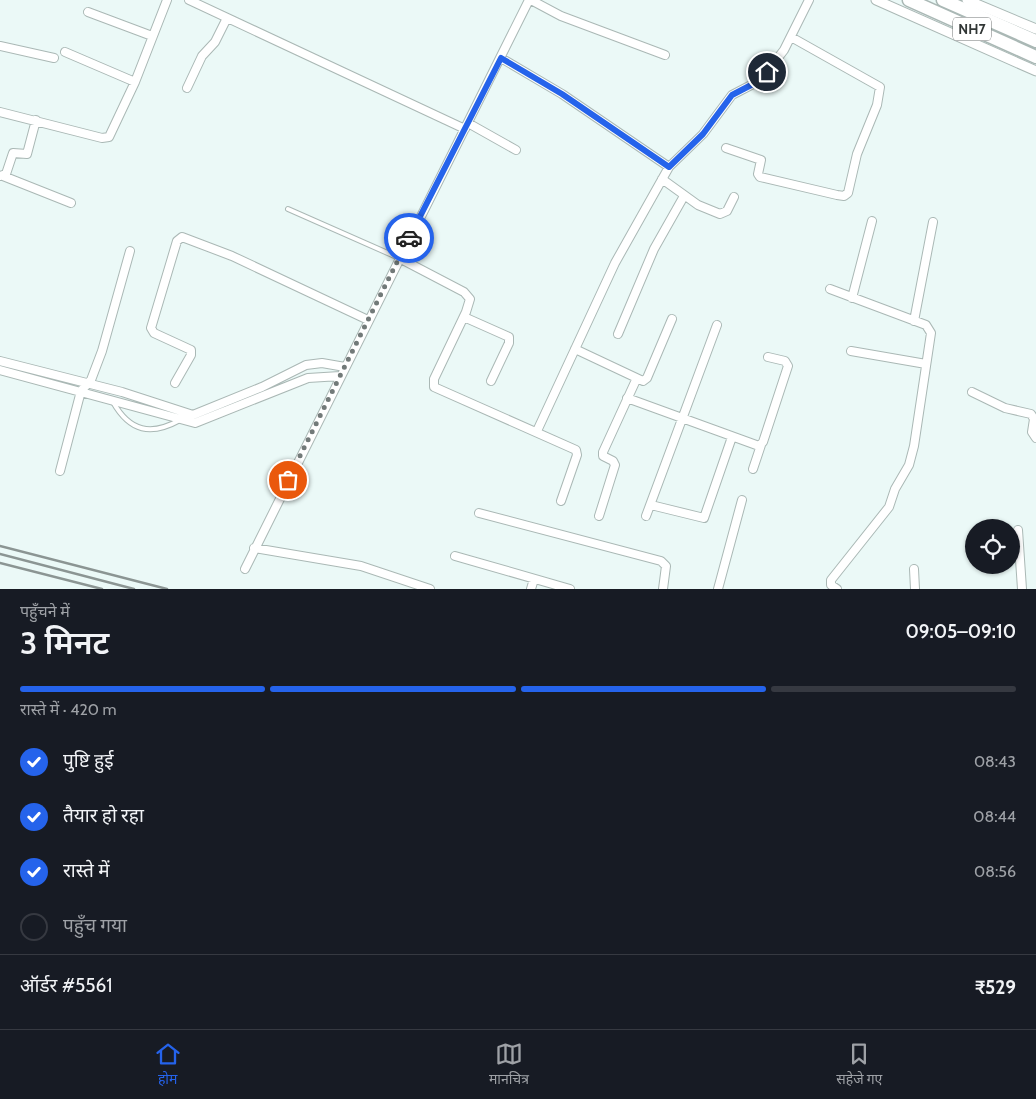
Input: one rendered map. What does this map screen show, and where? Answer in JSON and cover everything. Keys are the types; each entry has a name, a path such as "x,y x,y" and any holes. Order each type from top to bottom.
{"highway":[{"name":"NH7","path":"909,0 1036,57"},
{"name":"NH7","path":"943,0 1036,41"}],"street":[{"path":"0,112 106,138 111,134 135,82 167,0"},
{"path":"189,0 516,150"},
{"path":"244,569 530,0 562,16 664,55"},
{"path":"537,431 615,263 669,167 703,134 732,95 755,83 767,72 791,37 809,0"},
{"path":"876,0 1036,71"},
{"path":"967,0 1036,28"},
{"path":"88,12 152,36"},
{"path":"186,88 202,56 215,42 227,18"},
{"path":"726,148 760,160 758,174 760,177 837,195 844,196 848,193 857,154 877,105 880,87 791,37"},
{"path":"0,46 54,58"},
{"path":"65,52 135,82"},
{"path":"501,58 562,94 669,167"},
{"path":"36,120 27,154 13,153 2,176 70,203"},
{"path":"662,180 684,196 720,214 727,210 734,197"},
{"path":"618,334 654,249 684,196"},
{"path":"852,298 872,222"},
{"path":"914,321 933,222"},
{"path":"175,383 191,355 191,350 154,333 151,328 177,241 182,237 232,256 368,320"},
{"path":"60,471 81,391 88,384 94,373 102,351 130,251"},
{"path":"399,258 468,295 470,303 434,379 434,387 440,392 573,447 577,452 561,501"},
{"path":"830,289 926,325 931,330 914,446 909,465 895,489 889,507 831,580 831,585 837,589"},
{"path":"464,317 509,336 509,343 491,381"},
{"path":"575,349 636,380 645,380 672,319"},
{"path":"646,516 717,325"},
{"path":"852,351 926,364"},
{"path":"753,469 788,366 785,361 768,357"},
{"path":"0,362 88,384 195,419 306,365 322,363 345,367"},
{"path":"0,370 180,420 195,419 308,378 340,376"},
{"path":"599,516 615,465 613,461 603,456 603,452 636,380"},
{"path":"972,392 1006,408 1031,414 1034,419 1032,432 1036,438"},
{"path":"627,398 756,446 761,445"},
{"path":"650,505 704,518 732,437"},
{"path":"718,589 742,500"},
{"path":"480,513 661,561 666,566 663,589"},
{"path":"254,548 361,566 430,589"},
{"path":"455,556 570,589"},
{"path":"1020,560 1022,589"},
{"path":"914,569 916,589"},
{"path":"531,589 534,579"}],"lane":[{"path":"288,209 399,258"},
{"path":"112,400 126,420 142,429 157,430 180,420"}],"railway":[{"path":"0,546 167,589"},
{"path":"0,554 134,589"},
{"path":"0,563 102,589"}],"way so far":[{"path":"288,480 409,238"}],"route":[{"path":"409,238 501,58 542,81 669,167 714,122 735,92 755,83 767,72"}]}
